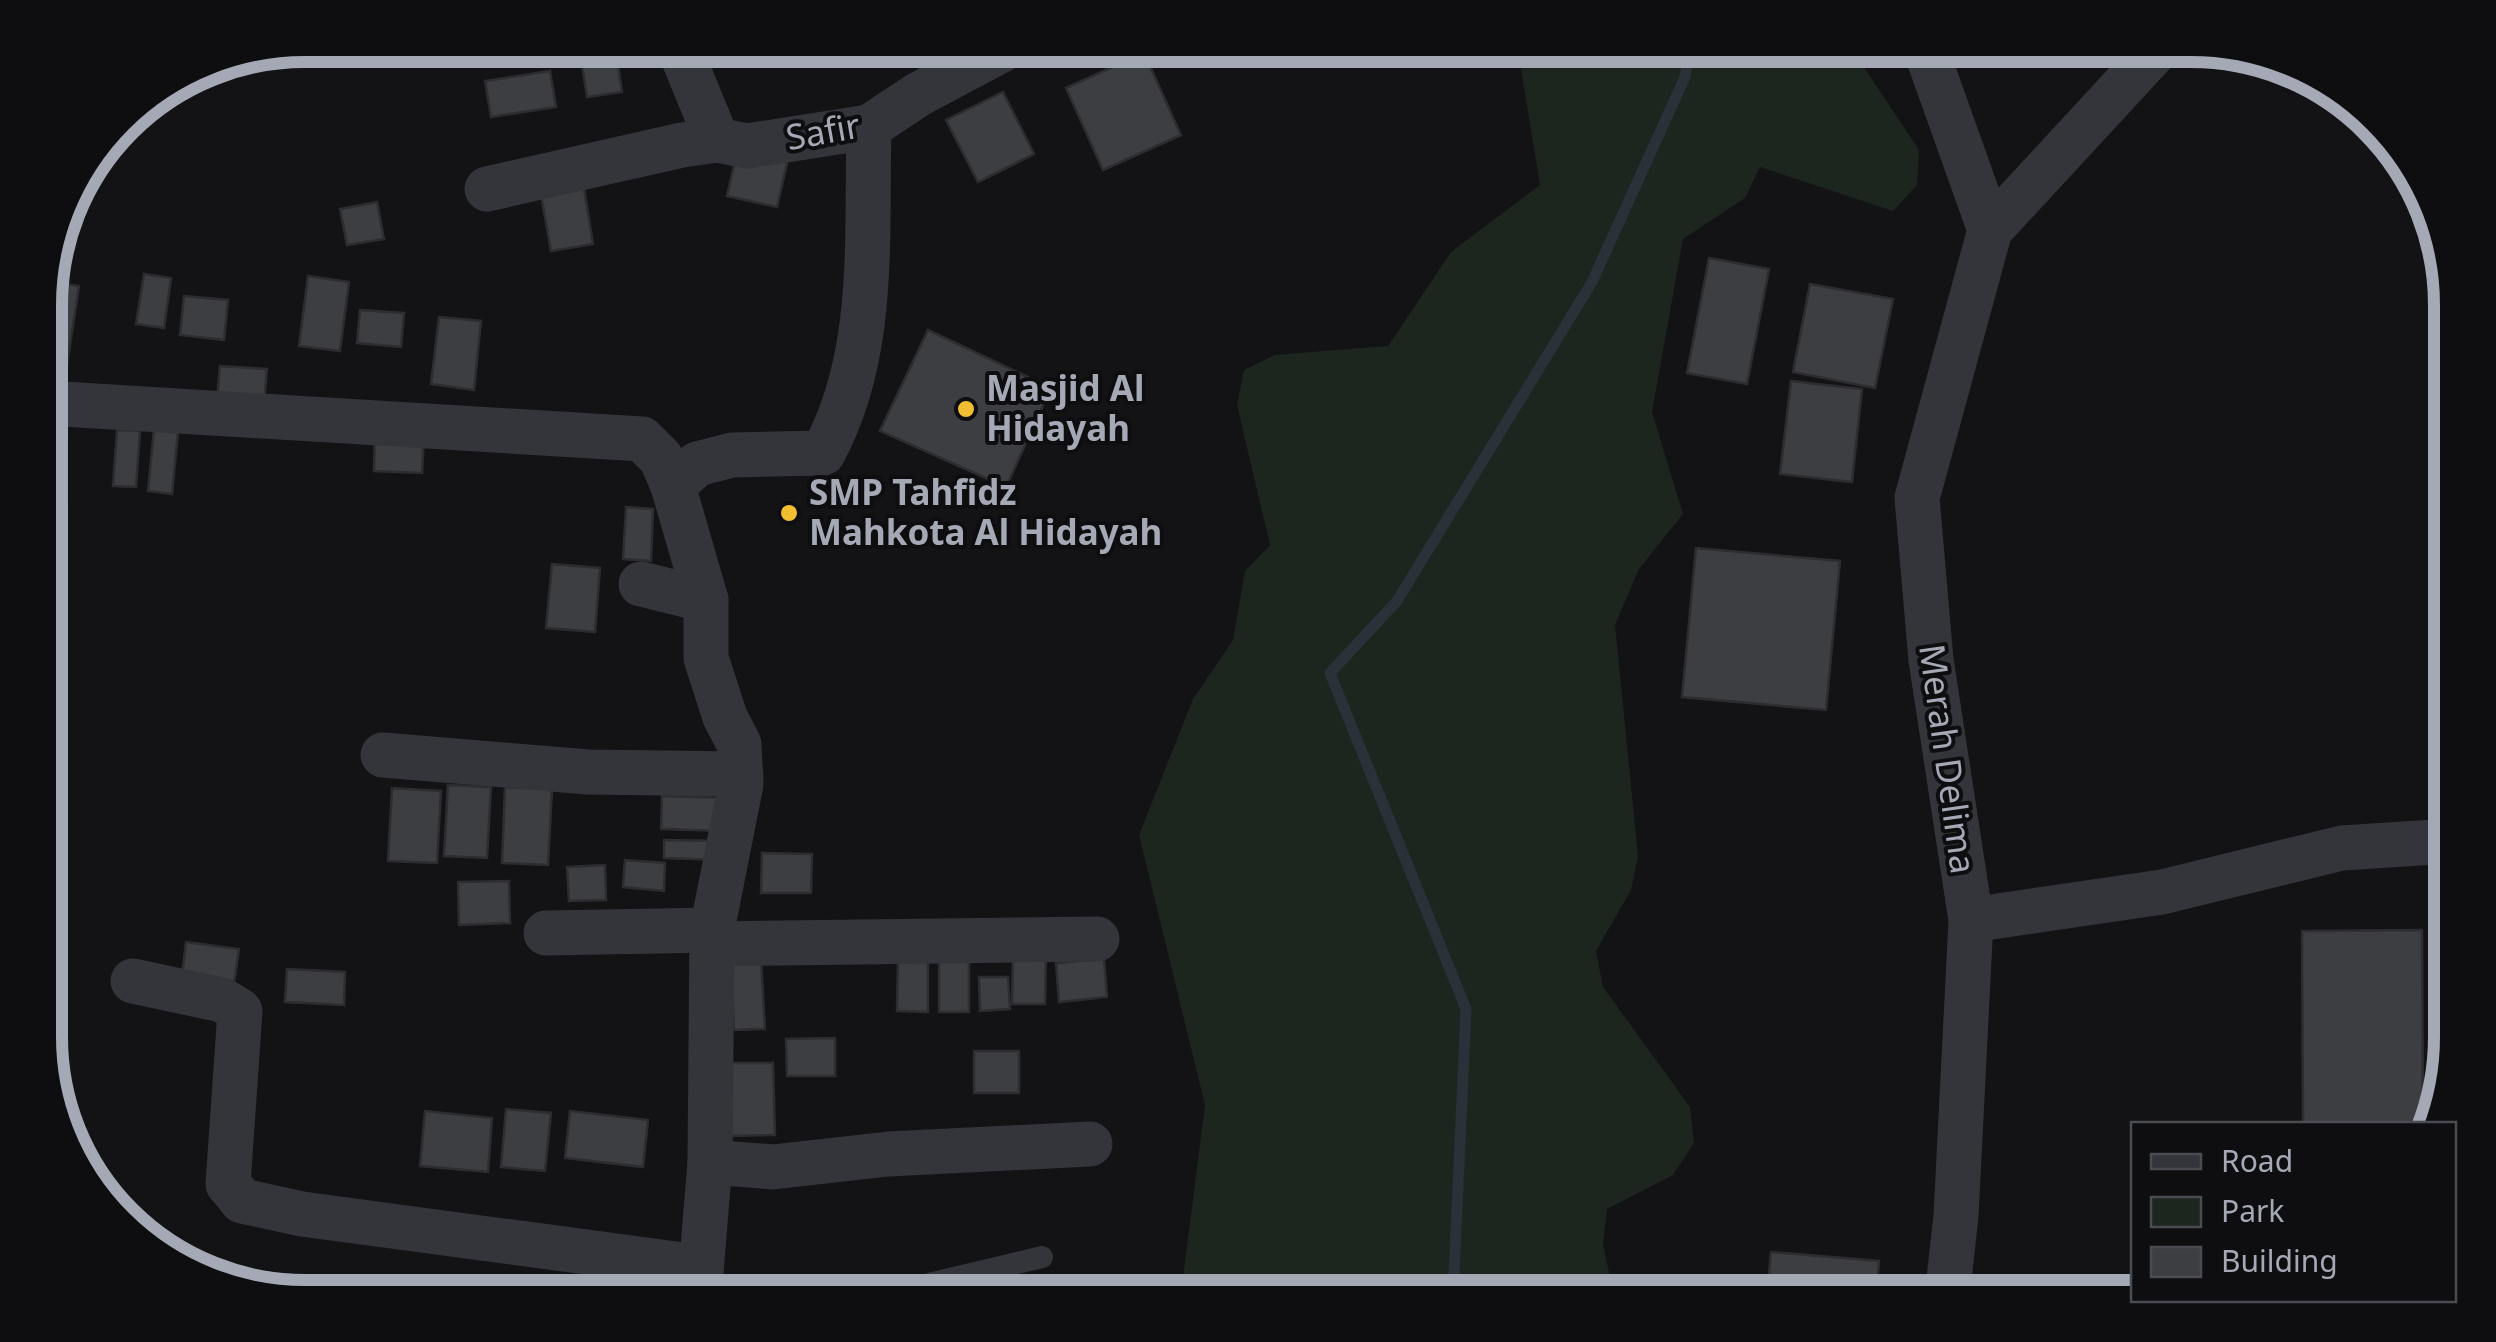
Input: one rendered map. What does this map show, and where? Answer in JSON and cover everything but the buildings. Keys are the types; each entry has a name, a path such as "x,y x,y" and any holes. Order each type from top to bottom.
{"street":[{"path":"685,62 717,140"},
{"name":"Safir","path":"486,189 717,140 747,146 869,128 918,94 979,62"},
{"path":"1930,62 1990,230 2145,62"},
{"path":"673,486 697,464 732,456 823,454 842,418 860,359 869,128"},
{"name":"Merah Delima","path":"1949,1279 1956,1216 1971,920 1931,660 1917,498 1990,230"},
{"path":"63,404 642,439 661,458 706,600 706,658 725,717 739,744 741,774 713,937 710,1162 698,1280"},
{"path":"642,584 706,600"},
{"path":"383,756 588,772 741,774"},
{"path":"1971,920 2070,909 2162,892 2342,848 2434,842"},
{"path":"546,933 1097,939"},
{"path":"133,981 222,1000 240,1010 228,1184 242,1201 685,1280"},
{"path":"710,1162 774,1167 888,1154 1090,1144"}],"lane":[{"path":"945,1280 1042,1256"}],"green space":[{"path":"1520,62 1860,62 1919,150 1917,185 1893,211 1760,167 1745,198 1683,239 1652,412 1683,514 1639,569 1615,625 1638,856 1631,890 1596,951 1603,987 1690,1107 1694,1143 1673,1175 1607,1209 1603,1244 1610,1279 1182,1280 1205,1105 1139,835 1193,699 1233,640 1245,571 1270,545 1237,405 1244,370 1275,355 1388,346 1451,252 1540,185"}],"waterway":[{"path":"1454,1279 1466,1009 1330,673 1397,601 1592,282 1685,77 1687,62"}],"place":[{"name":"Masjid Al Hidayah","path":"966,409"},
{"name":"SMP Tahfidz Mahkota Al Hidayah","path":"789,513"}]}
